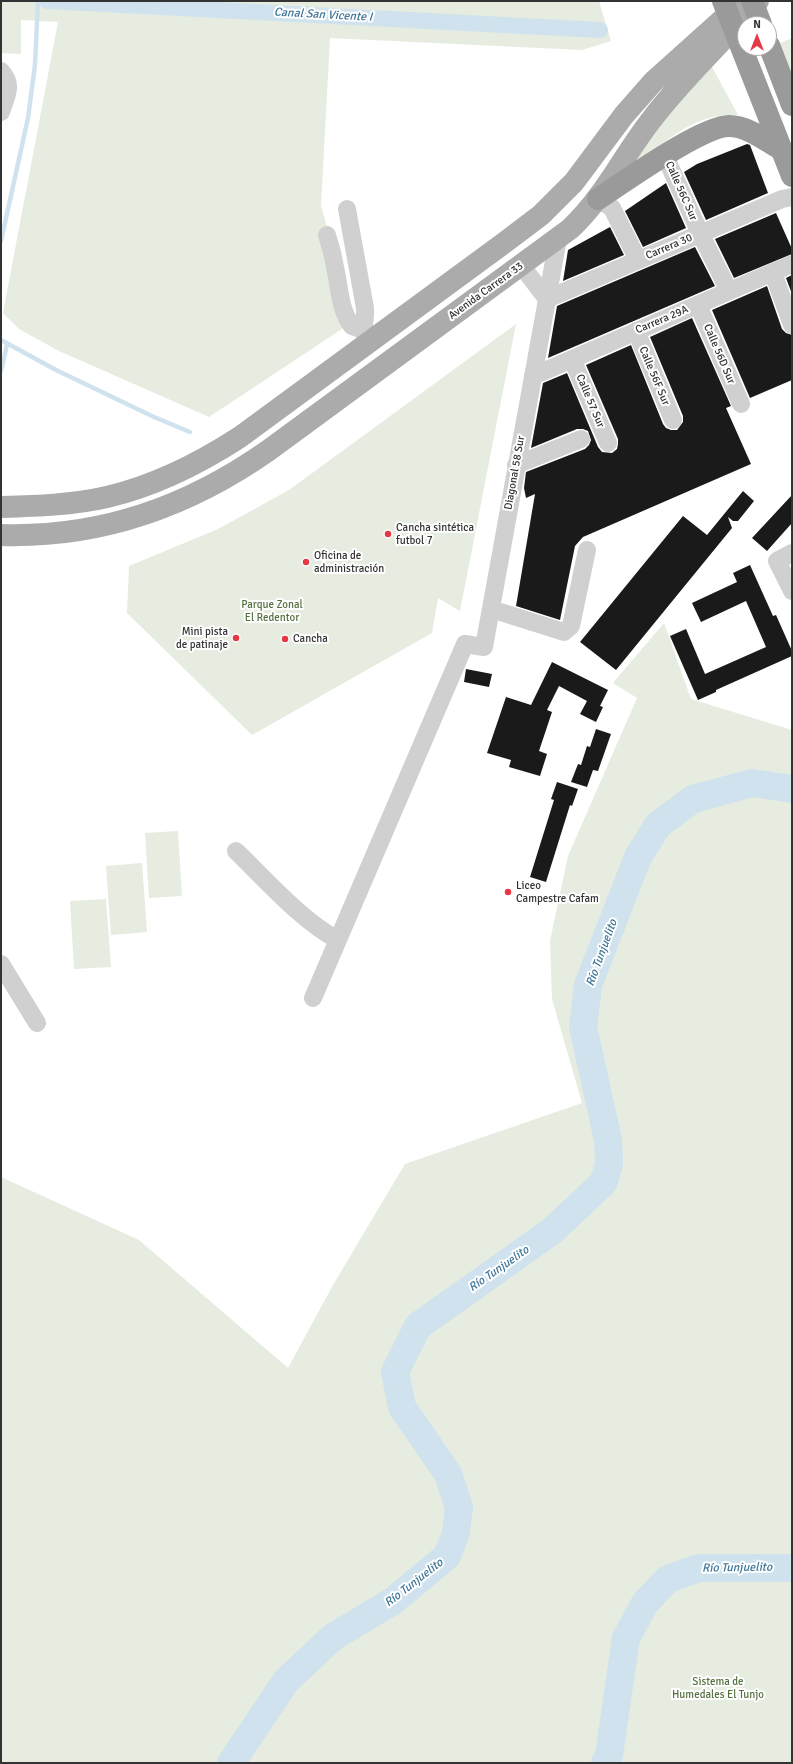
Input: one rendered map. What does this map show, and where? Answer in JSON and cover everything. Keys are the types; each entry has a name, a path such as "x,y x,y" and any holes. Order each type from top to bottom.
{"highway":[{"path":"744,10 782,150 792,176"},
{"path":"773,56 792,105"},
{"path":"598,199 665,156 717,127 729,126 745,129 782,150"}],"main road":[{"path":"1,507 48,506 107,497 140,487 172,474 220,450 300,395 366,337 504,243 541,215 574,182 606,138 643,93 664,71 744,10"},
{"name":"Avenida Carrera 33","path":"1,535 57,534 88,530 118,523 152,512 190,497 249,464 558,239 584,216 598,199 634,144 665,102 744,10"},
{"path":"558,239 574,182"},
{"path":"504,243 521,265"}],"street":[{"path":"1,72 5,76 9,89 1,112"},
{"name":"Calle 56C Sur","path":"665,156 700,233 730,291"},
{"name":"Carrera 30","path":"546,299 782,199 792,197"},
{"path":"598,199 612,208 638,260"},
{"path":"347,209 364,308 366,337"},
{"path":"327,235 333,255 341,303 344,312 352,326 366,337"},
{"name":"Diagonal 58 Sur","path":"338,940 465,644 484,647 558,239"},
{"name":"Carrera 29A","path":"533,376 792,264"},
{"path":"521,265 546,299"},
{"path":"773,272 792,325"},
{"name":"Calle 56D Sur","path":"698,305 740,404"},
{"name":"Calle 56F Sur","path":"636,331 672,420"},
{"name":"Calle 57 Sur","path":"572,359 608,443"},
{"path":"516,465 581,439"},
{"path":"491,609 564,632 569,629 571,626 587,550"},
{"path":"792,554 778,561 792,591"},
{"path":"236,851 310,921 324,933 338,940 313,998"},
{"path":"1,964 37,1023"}],"green space":[{"path":"1,1 599,1 611,41 582,50 330,38 321,206 354,321 209,417 59,351 19,329 3,313 58,22 21,20 21,54 1,53"},
{"path":"792,38 792,86 777,48 777,45"},
{"path":"712,67 738,115 722,115 690,125 669,138 630,169 648,141 668,115"},
{"name":"Parque Zonal El Redentor","path":"516,324 460,611 438,598 432,633 252,735 127,613 129,566 218,529 289,490"},
{"name":"Sistema de Humedales El Tunjo","path":"664,623 691,699 792,730 792,1763 1,1763 1,1177 139,1240 288,1368 333,1285 405,1164 582,1103 552,999 550,941 568,856 637,698 613,683"},
{"path":"178,831 182,896 149,898 145,833"},
{"path":"142,863 147,932 111,935 106,866"},
{"path":"106,899 111,967 74,969 70,901"}],"building":[{"path":"747,144 750,145 768,193 706,220 684,172 697,164"},
{"path":"666,183 686,228 643,247 625,211"},
{"path":"776,213 792,249 792,254 734,278 715,239"},
{"path":"610,227 624,255 563,281 568,250"},
{"path":"695,247 715,286 548,358 557,306"},
{"path":"792,275 792,294 786,278"},
{"path":"767,286 782,329 786,333 792,335 792,380 750,398 712,310"},
{"path":"692,318 731,406 726,408 751,464 583,537 575,546 560,620 516,606 535,494 526,498 524,488 526,472 585,449 591,440 588,431 577,429 531,448 543,383 567,373 598,447 602,452 612,453 617,449 618,439 586,365 631,345 663,424 666,428 677,430 683,422 683,416 650,337"},
{"path":"743,491 754,501 738,521 733,521 728,517 732,528 616,670 580,642 683,516 707,535"},
{"path":"792,495 792,523 767,551 752,538"},
{"path":"750,565 773,616 776,615 792,651 792,656 716,690 716,692 698,700 670,636 686,629 705,674 766,647 746,601 701,622 692,603 737,582 733,573"},
{"path":"552,662 608,690 600,706 603,707 596,722 580,714 587,701 559,686 547,710 552,712 539,751 547,754 540,776 509,767 511,760 487,753 506,697 531,705"},
{"path":"466,669 492,674 489,687 464,682"},
{"path":"596,729 611,734 598,771 593,770 587,787 571,782 578,764 581,765 587,746 590,747"},
{"path":"557,782 578,789 572,806 570,805 546,882 530,877 554,800 551,799"}],"waterway":[{"path":"1,241 28,118 35,65 38,1"},
{"name":"Canal San Vicente I","path":"47,1 600,30"},
{"path":"1,340 56,370 154,417 190,432"},
{"path":"1,371 7,345"},
{"name":"Río Tunjuelito","path":"231,1763 286,1681 333,1637 393,1601 447,1556 456,1533 459,1507 448,1474 402,1407 395,1372 418,1326 552,1231 604,1182 609,1163 608,1140 583,1027 588,985 638,857 658,825 693,799 752,783 792,789"},
{"name":"Río Tunjuelito","path":"605,1763 609,1755 626,1638 645,1603 668,1579 699,1568 792,1568"}],"place":[{"name":"Cancha sintética futbol 7","path":"388,534"},
{"name":"Oficina de administración","path":"306,562"},
{"name":"Mini pista de patinaje","path":"236,638"},
{"name":"Cancha","path":"285,639"},
{"name":"Liceo Campestre Cafam","path":"508,892"}]}
